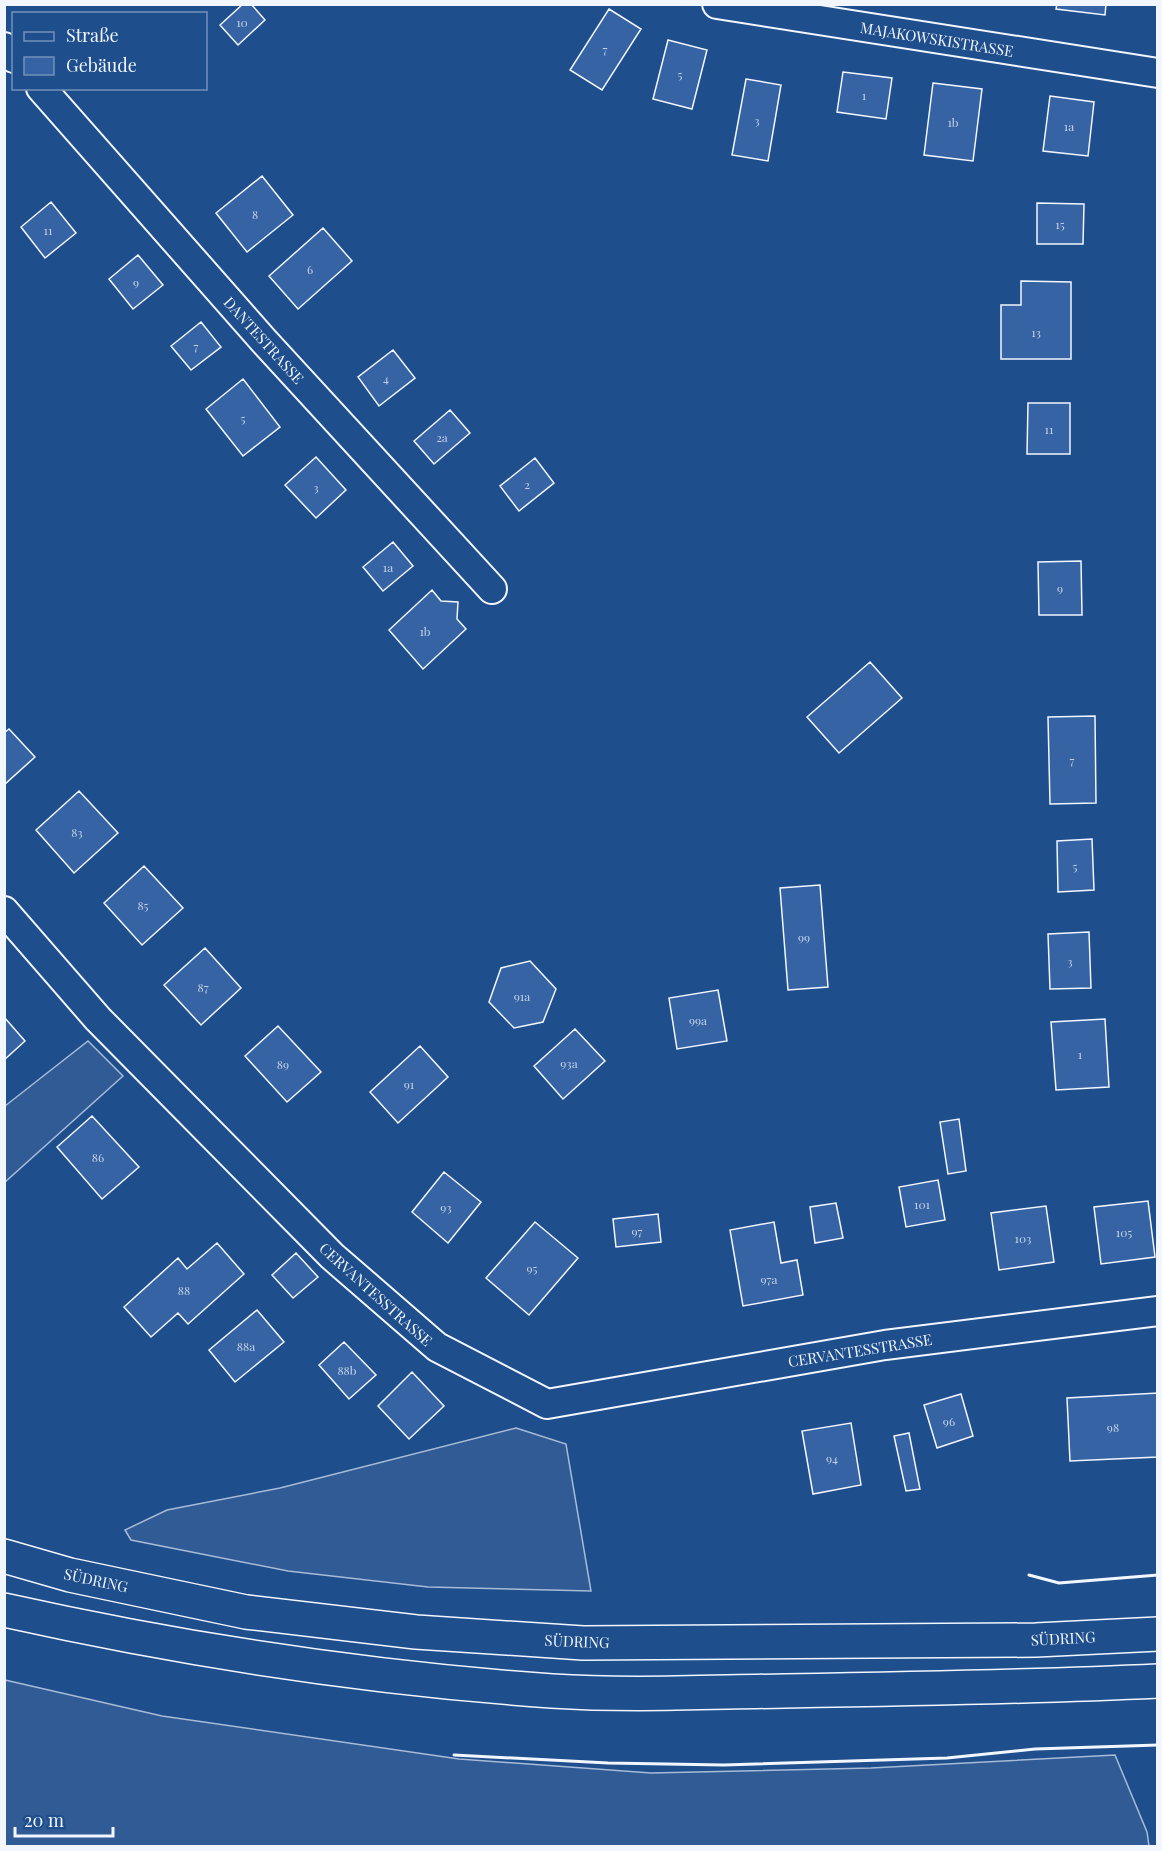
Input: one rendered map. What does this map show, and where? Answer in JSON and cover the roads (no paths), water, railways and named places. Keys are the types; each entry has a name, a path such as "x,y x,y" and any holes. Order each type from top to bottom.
{"main road":[{"name":"SÜDRING","path":"4,1556 70,1575 246,1612 428,1632 594,1643 1024,1640 1158,1634"},
{"path":"4,1610 120,1636 388,1675 554,1691 907,1689 1158,1681"}],"street":[{"name":"MAJAKOWSKISTRASSE","path":"717,4 1158,73"},
{"name":"DANTESTRASSE","path":"43,90 264,341 492,589"},
{"name":"CERVANTESSTRASSE","path":"4,911 98,1019 332,1256 437,1347 547,1404 885,1345 1158,1311"}]}
